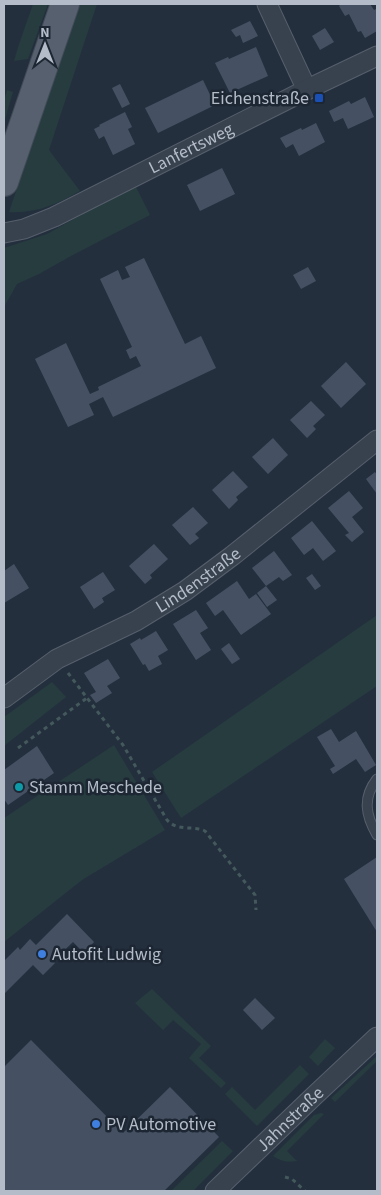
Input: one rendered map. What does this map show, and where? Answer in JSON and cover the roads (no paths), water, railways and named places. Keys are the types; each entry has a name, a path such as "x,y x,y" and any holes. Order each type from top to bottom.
{"main road":[{"path":"4,182 65,4"}],"street":[{"path":"267,4 307,90"},
{"name":"Lanfertsweg","path":"4,233 24,229 54,217 377,56"},
{"name":"Lindenstraße","path":"4,698 57,659 136,621 178,596 232,556 377,440"},
{"name":"Jahnstraße","path":"215,1191 371,1042"}],"lane":[{"path":"377,779 373,784 366,807 377,836"}],"place":[{"name":"Eichenstraße","path":"319,98"},
{"name":"Stamm Meschede","path":"19,787"},
{"name":"Autofit Ludwig","path":"42,954"},
{"name":"PV Automotive","path":"96,1124"}]}
